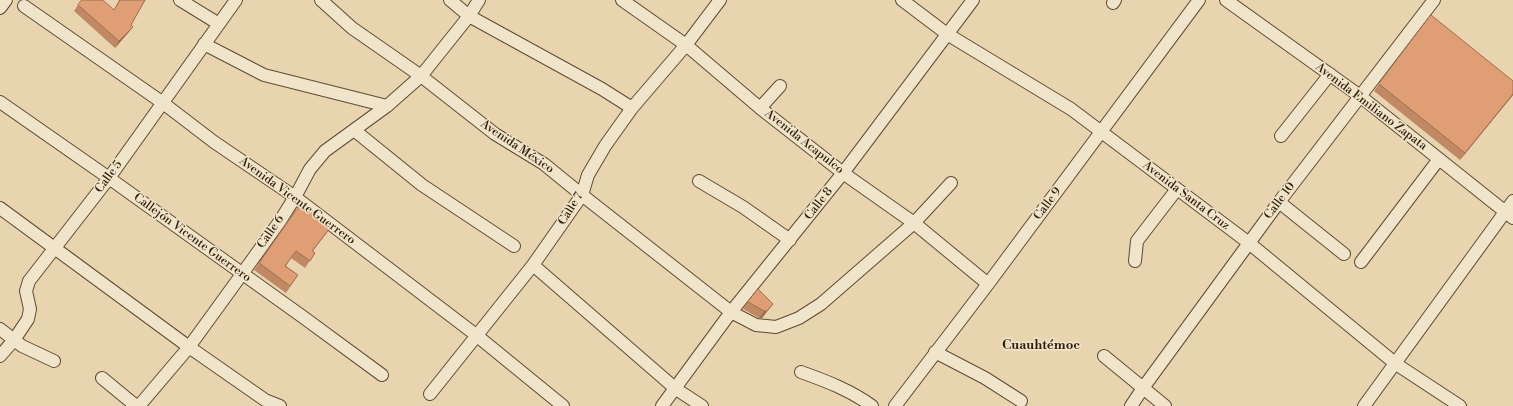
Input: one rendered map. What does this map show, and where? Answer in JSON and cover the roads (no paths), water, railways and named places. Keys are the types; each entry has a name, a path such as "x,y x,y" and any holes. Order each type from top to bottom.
{"street":[{"path":"0,8 6,0"},
{"path":"180,0 219,24"},
{"name":"Calle 5","path":"0,356 14,340 28,319 30,309 26,291 29,281 109,178 236,0"},
{"name":"Avenida México","path":"320,0 352,28 421,76 495,134 544,164 731,312 756,325 776,327 799,318 821,304 914,223 951,183"},
{"path":"450,0 469,16 576,75 632,108"},
{"name":"Calle 6","path":"139,406 189,347 295,197 310,169 325,151 387,106 421,76 469,16 479,0"},
{"name":"Avenida Acapulco","path":"622,0 686,45 760,108 843,173 914,223 988,284"},
{"name":"Calle 7","path":"430,394 533,265 582,195 588,175 605,146 632,108 686,45 720,0"},
{"name":"Avenida Santa Cruz","path":"902,0 947,34 1071,109 1249,243 1396,364 1460,406"},
{"name":"Calle 8","path":"662,406 676,389 731,312 843,173 973,0"},
{"name":"Calle 9","path":"895,406 988,284 1199,0"},
{"name":"Avenida Emiliano Zapata","path":"1226,0 1360,96 1509,215"},
{"name":"Calle 10","path":"1131,406 1279,202 1434,0"},
{"name":"Avenida Vicente Guerrero","path":"24,6 162,103 214,142 295,197 476,335 563,406"},
{"path":"204,44 264,75 387,106"},
{"path":"1281,136 1330,74"},
{"path":"760,108 780,86"},
{"name":"Callejón Vicente Guerrero","path":"0,102 303,317 382,376"},
{"path":"354,130 422,185 514,246"},
{"path":"1361,262 1440,159"},
{"path":"698,181 743,207 790,240"},
{"path":"1135,261 1137,241 1177,189"},
{"path":"1364,406 1509,215 1513,201"},
{"path":"1279,202 1344,254"},
{"path":"0,208 189,347 265,400 280,406"},
{"path":"533,265 676,389 702,406"},
{"path":"0,329 22,346 54,361"},
{"path":"935,352 985,378 1021,401"},
{"path":"1104,356 1165,406"},
{"path":"801,372 840,387 861,398 872,406"},
{"path":"102,378 136,406"}],"district":[{"name":"Cuauhtémoc","path":"1041,346"}]}
